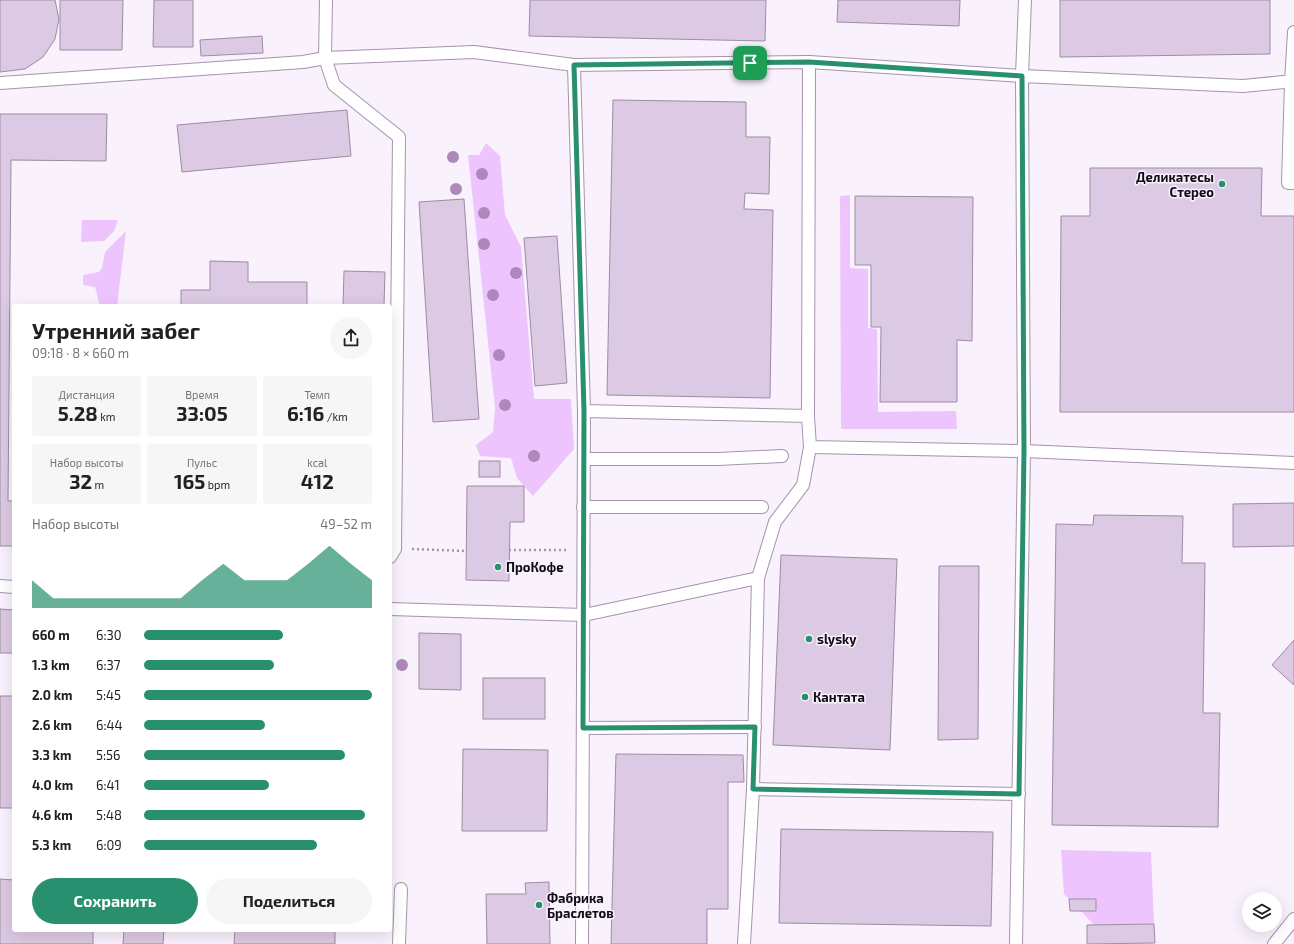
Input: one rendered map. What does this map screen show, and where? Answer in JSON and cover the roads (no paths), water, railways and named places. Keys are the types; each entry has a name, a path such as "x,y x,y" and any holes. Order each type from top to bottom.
{"lane":[{"path":"326,0 325,58 334,85 399,137 393,446 393,553"},
{"path":"1016,944 1024,451 1022,76 1025,0"},
{"path":"1294,32 1288,183 1294,183"},
{"path":"0,83 303,62 325,58 474,52 574,65 809,62 1022,76 1243,86 1292,82"},
{"path":"744,944 753,789 758,578 775,522 803,485 810,448 808,416 809,62"},
{"path":"574,65 584,411 582,944"},
{"path":"584,411 808,416"},
{"path":"810,448 1024,451 1294,463"},
{"path":"584,459 782,456"},
{"path":"583,507 762,507"},
{"path":"392,609 584,615 758,578"},
{"path":"0,586 12,587"},
{"path":"583,728 755,727"},
{"path":"753,789 1019,794"},
{"path":"398,944 401,889"},
{"path":"1274,944 1294,919"}],"place":[{"name":"Деликатесы Стерео","path":"1222,184"},
{"name":"ПроКофе","path":"498,567"},
{"name":"slysky","path":"809,639"},
{"name":"Кантата","path":"805,697"},
{"name":"Фабрика Браслетов","path":"539,905"}]}
